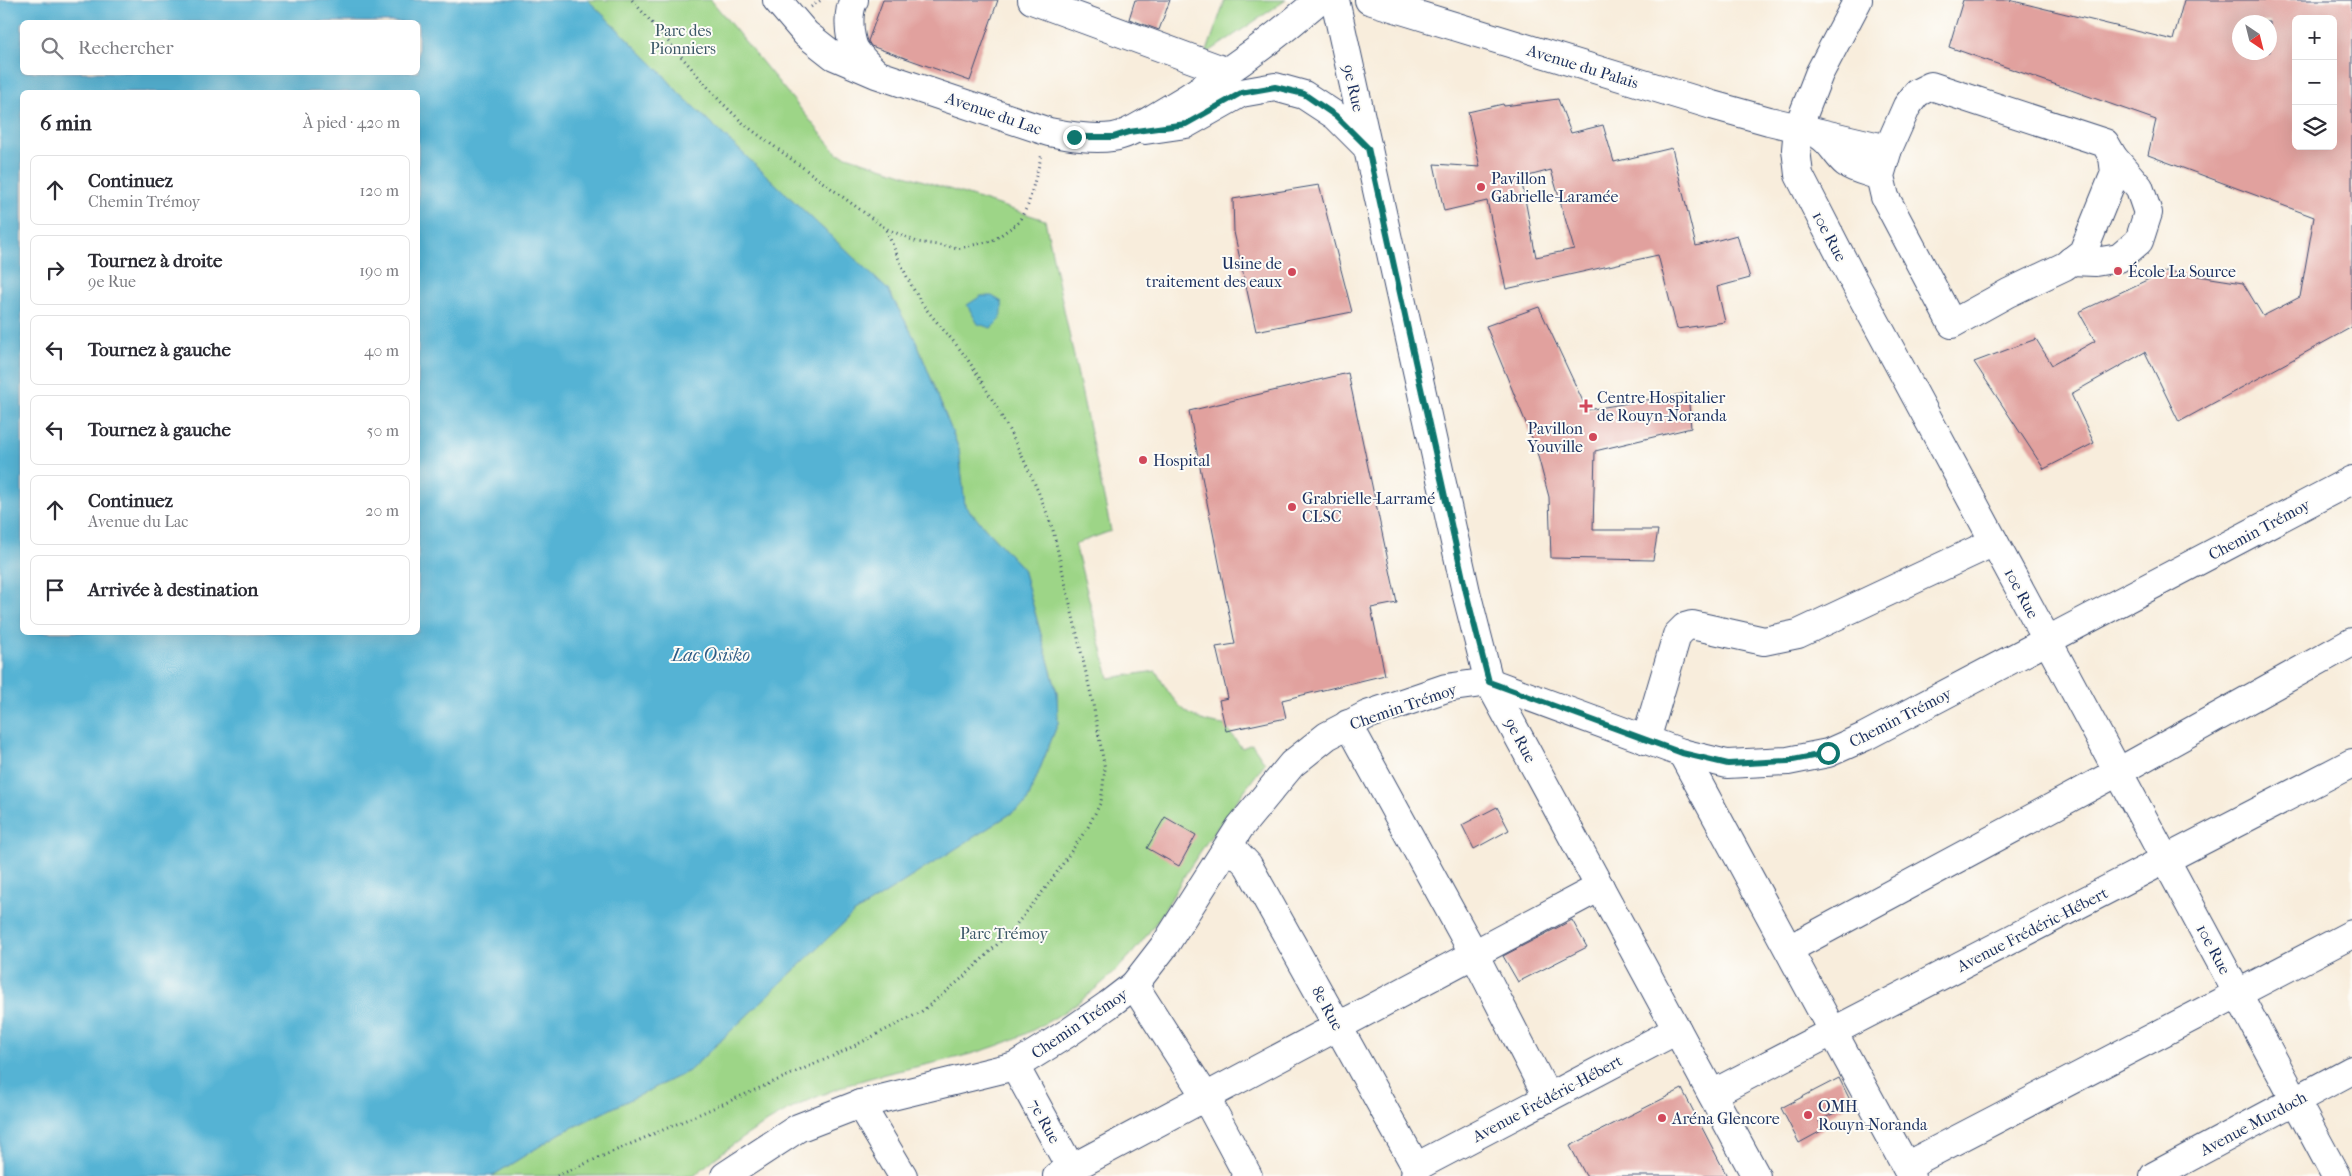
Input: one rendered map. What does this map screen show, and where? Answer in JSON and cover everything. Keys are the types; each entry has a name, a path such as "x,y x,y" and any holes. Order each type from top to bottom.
{"street":[{"name":"Avenue du Lac","path":"777,0 806,34 834,56 876,74 1048,132 1074,137 1113,137 1129,132 1175,106 1273,39 1319,0"},
{"path":"854,0 850,5 850,25 854,47 863,61 876,74"},
{"path":"1032,0 1225,71"},
{"name":"9e Rue","path":"1335,0 1466,592 1489,682 1756,1176"},
{"name":"Avenue du Palais","path":"1369,0 1712,105 1798,128"},
{"name":"10e Rue","path":"1858,0 1819,74 1798,128 1796,149 1799,175 1994,542 2336,1176"},
{"path":"2071,261 2095,262 2119,258 2139,241 2148,213 2139,187 2113,157 2105,143 1931,86 1917,93 1907,106 1888,148 1880,176 1885,197 1952,324 2008,293 2065,266 2071,261 2083,252 2114,173 2113,157"},
{"path":"1129,132 1186,124 1241,93 1275,87 1304,94 1336,116 1368,148"},
{"path":"1798,128 1888,148"},
{"path":"1798,128 1821,135 1845,162 1853,167 1880,176"},
{"name":"Chemin Trémoy","path":"730,1175 798,1128 860,1104 1015,1066 1068,1033 1134,985 1165,946 1230,846 1240,827 1292,764 1327,736 1367,715 1446,688 1489,682 1682,753 1728,764 1788,761 1828,753 1864,737 2352,480"},
{"path":"1646,740 1677,635 1685,627 1692,625 1764,641 1798,634 1994,542"},
{"path":"1789,949 2118,772 2352,642"},
{"path":"1348,724 1474,954 1548,1098"},
{"path":"1682,753 1909,1171 2352,934"},
{"name":"Avenue Frédéric-Hébert","path":"1712,1094 2352,763"},
{"name":"8e Rue","path":"1230,846 1248,865 1416,1171"},
{"path":"1068,1173 1206,1096 1600,887"},
{"path":"1134,985 1206,1096 1248,1176"},
{"name":"Avenue Frédéric-Hébert","path":"1416,1171 1677,1030"},
{"name":"7e Rue","path":"1015,1066 1068,1173"},
{"name":"Avenue Murdoch","path":"2154,1176 2352,1070"},
{"path":"860,1104 903,1176"}],"path":[{"path":"632,0 720,102 745,125 885,228 917,242 959,248 992,242 1018,223 1028,205 1048,132"},
{"path":"557,1176 832,1057 920,1012 966,975 1011,931 1051,881 1088,827 1101,802 1105,769 1092,699 1053,530 1044,504 996,407 952,337 936,321 918,296 885,228"}],"green space":[{"name":"Parc Trémoy","path":"588,0 711,0 837,153 1045,220 1111,531 1075,544 1109,678 1156,671 1168,692 1182,708 1200,719 1224,725 1242,748 1252,744 1265,763 1206,843 1162,914 1139,945 1110,976 1077,1003 1042,1025 1005,1043 967,1055 870,1078 799,1105 776,1117 734,1144 694,1176 492,1176 561,1133 689,1071 853,914 1026,804 1058,723 1057,692 1023,569 965,506 959,449 916,341 888,290 679,93 661,72"},
{"path":"1225,0 1286,0 1206,54"}],"water":[{"name":"Lac Osisko","path":"0,0 588,0 661,72 679,93 888,290 916,341 959,449 965,506 1023,569 1057,693 1058,723 1026,804 853,914 689,1071 561,1133 492,1176 0,1176"},
{"path":"981,296 992,296 1002,302 1001,317 991,328 978,324 967,305"}],"building":[{"path":"883,0 998,0 970,81 871,46 868,41"},
{"path":"1135,0 1170,0 1159,30 1129,19"},
{"path":"1963,0 2009,0 2173,40 2184,0 2352,0 2352,327 2179,422 2145,352 2071,394 2094,443 2044,469 1974,362 2036,339 2052,365 2095,341 2079,312 2166,271 2243,283 2263,316 2300,297 2314,217 2148,155 2156,120 1949,47"},
{"path":"1558,99 1571,133 1603,125 1614,162 1672,148 1696,246 1737,235 1750,278 1717,287 1725,322 1677,329 1658,255 1506,289 1487,201 1444,211 1434,164 1480,167 1468,112 1503,104 1504,106","holes":["1551,170 1574,249 1536,257 1521,178"]},
{"name":"Usine de traitement des eaux","path":"1319,185 1352,312 1256,331 1234,232 1233,199"},
{"name":"Pavillon Youville","path":"1539,307 1587,410 1688,393 1691,428 1595,451 1593,530 1658,530 1653,560 1551,558 1549,497 1535,445 1486,326"},
{"name":"Grabrielle-Larramé CLSC","path":"1348,373 1397,603 1371,608 1385,675 1282,700 1286,718 1226,731 1219,700 1228,698 1216,647 1235,644 1189,411"},
{"path":"1497,807 1509,830 1474,849 1462,825"},
{"path":"1165,817 1196,835 1179,866 1147,848"},
{"path":"1572,920 1587,947 1518,982 1503,956"},
{"name":"OMH Rouyn-Noranda","path":"1839,1078 1852,1104 1819,1121 1823,1130 1799,1143 1781,1108"},
{"name":"Aréna Glencore","path":"1682,1089 1727,1176 1586,1176 1570,1146"}],"place":[{"name":"Pavillon Gabrielle-Laramée","path":"1481,187"},
{"name":"École La Source","path":"2118,271"},
{"name":"Usine de traitement des eaux","path":"1292,272"},
{"name":"Centre Hospitalier de Rouyn-Noranda","path":"1586,406"},
{"name":"Pavillon Youville","path":"1593,437"},
{"name":"Hospital","path":"1143,460"},
{"name":"Grabrielle-Larramé CLSC","path":"1292,507"},
{"name":"OMH Rouyn-Noranda","path":"1808,1115"},
{"name":"Aréna Glencore","path":"1662,1118"}],"route":[{"path":"1074,137 1113,137 1129,132 1186,124 1241,93 1275,87 1304,94 1336,116 1368,148 1466,592 1489,682 1682,753 1728,764 1759,764 1788,761 1828,753"}],"park label":[{"name":"Parc des Pionniers","path":"683,39"}]}
